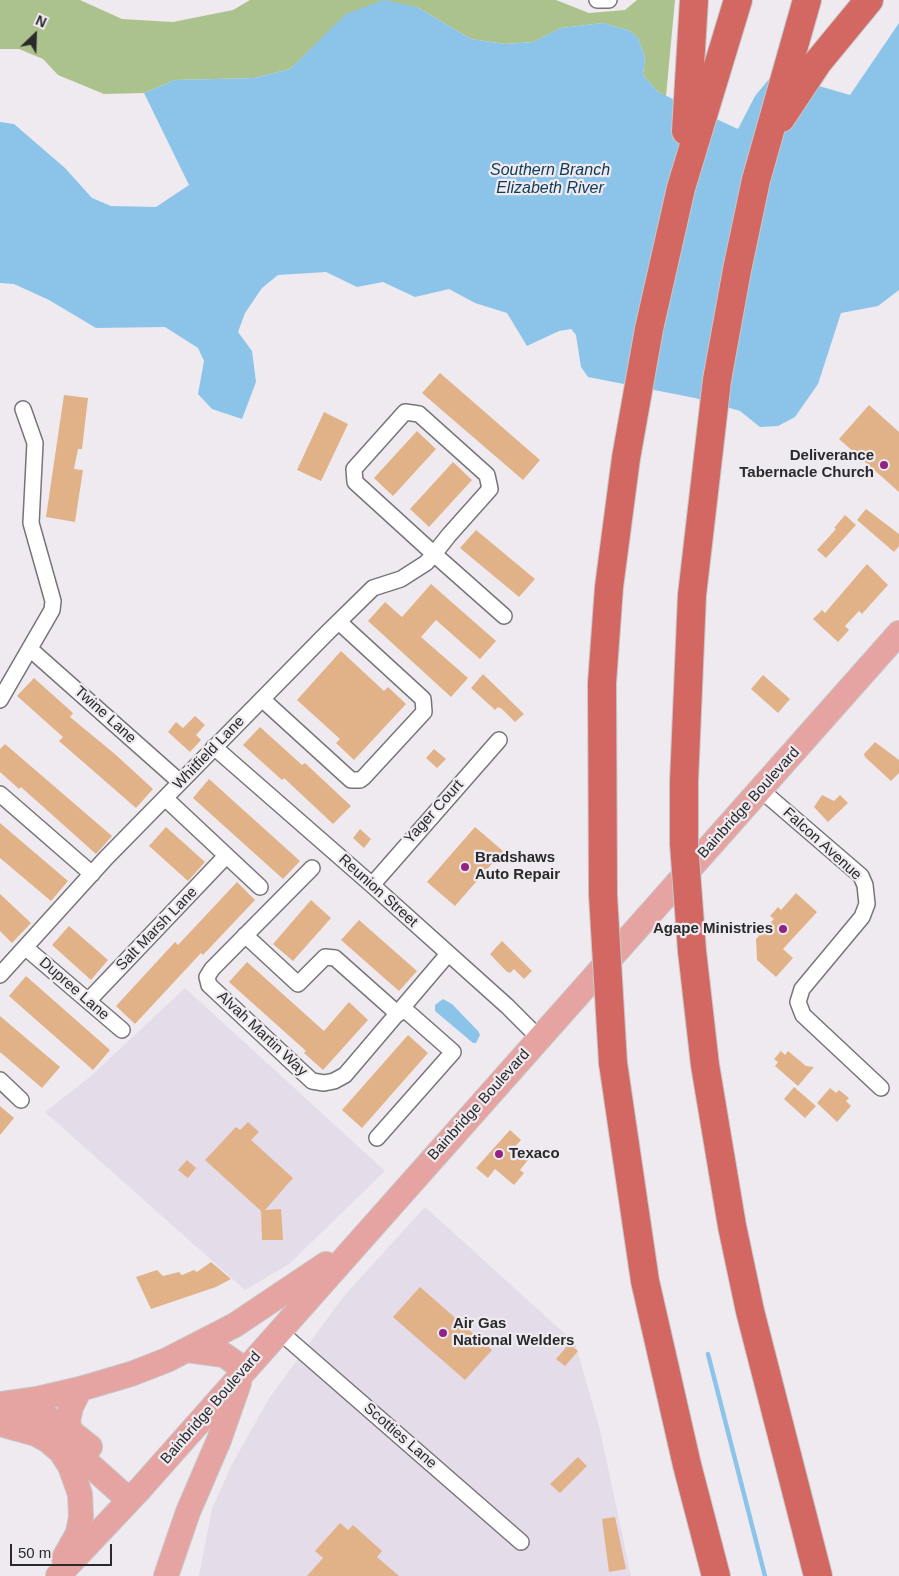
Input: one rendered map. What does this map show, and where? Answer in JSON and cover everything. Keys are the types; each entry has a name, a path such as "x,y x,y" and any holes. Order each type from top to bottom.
{"highway":[{"path":"694,0 690,43 701,81"},
{"path":"716,1576 687,1466 645,1281 613,1063 603,894 602,683 612,561 632,423 659,280 681,188 701,81 738,0"},
{"path":"806,0 766,145 737,270 709,436 692,595 684,782 684,844 692,951 705,1065 732,1226 750,1310 818,1576"},
{"path":"766,145 790,102 818,62 869,0"}],"main road":[{"name":"Bainbridge Boulevard","path":"58,1576 135,1494 899,633"},
{"path":"1,1415 37,1399 131,1374 188,1350 258,1311 357,1244"},
{"path":"166,1576 188,1512 219,1440 244,1370 224,1355 188,1350"},
{"path":"70,1431 68,1416 80,1389"},
{"path":"1,1415 54,1434 135,1494"},
{"path":"1,1415 43,1415 70,1431 135,1494"},
{"path":"1,1415 47,1440 61,1452 76,1479 81,1510 78,1533 53,1576"}],"street":[{"path":"597,0 609,0"},
{"path":"0,700 52,610 54,601 31,523 35,443 23,408"},
{"name":"Whitfield Lane","path":"3,966 26,948 92,874 180,782 373,588 401,579 426,563 434,554 490,489 486,475 419,414 405,412 354,469 355,482 434,554"},
{"path":"434,554 504,616"},
{"path":"262,699 350,780 360,780 364,777 424,712 423,699 339,622"},
{"name":"Twine Lane","path":"30,649 180,782"},
{"name":"Yager Court","path":"372,885 498,740"},
{"name":"Reunion Street","path":"214,748 372,885 539,1038"},
{"name":"Falcon Avenue","path":"761,790 860,876 865,885 867,904 862,917 802,989 798,1002 803,1015 881,1088"},
{"path":"0,794 92,874"},
{"path":"165,798 260,888"},
{"name":"Salt Marsh Lane","path":"88,1001 226,856"},
{"name":"Alvah Martin Way","path":"312,868 212,969 207,977 209,985 312,1081 324,1083 334,1081 345,1074 448,954"},
{"path":"245,935 298,984 325,957 335,958 453,1052 377,1138"},
{"name":"Dupree Lane","path":"26,948 122,1030"},
{"path":"0,1080 21,1100"},
{"name":"Scotties Lane","path":"279,1331 521,1542"}],"shaded area":[{"path":"185,988 385,1171 289,1264 245,1290 45,1112 91,1076"},
{"path":"425,1207 575,1343 600,1430 631,1576 199,1576 212,1509 231,1466 270,1397 344,1296"}],"green space":[{"path":"0,0 80,0 122,19 173,22 233,10 250,0 556,0 589,13 625,10 637,0 675,0 666,96 658,92 643,75 645,57 638,38 630,31 603,23 561,28 533,42 505,44 471,39 417,7 312,48 290,69 254,78 175,80 144,93 104,94 58,75 43,59 19,49 0,49"}],"water":[{"name":"Southern Branch Elizabeth River","path":"384,0 417,7 471,39 505,44 533,42 561,28 603,23 630,31 638,38 645,57 643,75 658,92 738,129 755,96 774,73 850,95 899,23 899,290 878,306 841,313 818,384 795,417 778,426 760,427 740,411 695,398 588,377 581,367 576,335 571,329 559,331 527,346 507,313 475,303 449,289 415,297 383,282 357,287 326,272 278,275 262,288 245,313 238,332 252,351 256,382 242,419 212,409 198,394 204,361 198,348 165,327 96,328 49,300 14,284 0,283 0,122 14,124 65,168 92,198 111,206 156,207 189,185 144,93 175,80 254,78 290,69 346,14"},
{"path":"443,999 452,1004 478,1031 480,1035 476,1043 473,1043 435,1011 435,1005"}],"building":[{"path":"440,373 540,460 523,480 422,393"},
{"path":"64,395 88,398 82,449 78,449 74,469 83,470 75,522 46,517"},
{"name":"Deliverance Tabernacle Church","path":"869,405 899,432 899,492 839,439"},
{"path":"324,412 348,424 321,481 297,470"},
{"path":"417,431 436,449 393,496 374,478"},
{"path":"453,462 472,480 429,527 410,509"},
{"path":"866,509 899,534 899,546 894,552 857,520"},
{"path":"845,515 856,525 826,558 817,550 836,529 834,528"},
{"path":"476,530 535,579 519,597 460,548"},
{"path":"867,564 888,585 862,614 859,611 845,626 849,630 838,642 813,619 822,610 825,613"},
{"path":"431,584 496,641 480,659 436,620 421,637 468,678 451,697 368,621 385,602 402,617"},
{"path":"341,651 384,691 388,687 406,704 354,760 336,743 340,739 297,700"},
{"path":"483,674 524,714 515,722 502,709 498,707 495,710 471,688"},
{"path":"763,675 790,699 778,713 751,689"},
{"path":"34,678 73,713 70,717 153,789 136,808 59,741 63,737 17,696"},
{"path":"195,716 205,725 196,735 201,740 190,752 168,732 176,722 183,728"},
{"path":"260,727 302,765 305,763 351,806 333,824 284,778 282,780 243,745"},
{"path":"875,742 899,760 899,773 891,781 865,757 864,754"},
{"path":"5,744 112,836 96,854 21,787 19,789 0,772 0,749"},
{"path":"434,749 446,759 437,768 426,758"},
{"path":"209,779 300,861 283,879 193,798"},
{"path":"822,795 834,801 840,795 848,803 828,822 814,807"},
{"path":"0,823 68,881 51,901 0,858"},
{"path":"166,827 205,862 188,881 149,846"},
{"name":"Bradshaws Auto Repair","path":"475,827 503,851 455,906 427,882"},
{"path":"360,829 371,839 364,848 353,838"},
{"path":"237,882 255,900 203,955 201,953 135,1024 116,1006 175,942 178,945"},
{"name":"Agape Ministries","path":"796,893 817,912 783,949 793,958 776,977 757,960 756,939 774,919 770,916 778,907 781,910"},
{"path":"0,894 31,923 12,943 0,931"},
{"path":"311,900 331,918 293,961 273,944"},
{"path":"359,920 417,971 399,991 341,940"},
{"path":"69,926 108,960 91,980 52,945"},
{"path":"502,941 532,971 524,979 514,969 510,973 506,971 490,954"},
{"path":"247,962 324,1031 349,1002 368,1020 323,1070 304,1053 306,1051 229,982"},
{"path":"26,976 110,1050 93,1070 9,996"},
{"path":"0,1016 60,1067 42,1088 0,1052"},
{"path":"408,1035 428,1053 362,1128 342,1110"},
{"path":"781,1051 785,1055 788,1051 806,1066 814,1067 798,1086 775,1066 778,1062 774,1059"},
{"path":"794,1087 816,1106 805,1118 784,1099"},
{"path":"830,1088 836,1093 839,1090 849,1098 846,1101 851,1106 837,1122 817,1103"},
{"path":"0,1106 14,1118 0,1135"},
{"path":"248,1122 259,1132 251,1140 293,1178 265,1210 281,1209 283,1240 262,1240 261,1211 205,1160 236,1127 240,1130"},
{"path":"510,1130 521,1140 514,1148 528,1160 520,1170 524,1173 514,1185 495,1169 488,1178 476,1168"},
{"path":"187,1160 196,1168 188,1178 178,1170"},
{"path":"211,1262 231,1279 216,1287 151,1309 136,1277 157,1270 163,1276 179,1272 182,1275 194,1270 197,1272"},
{"name":"Air Gas National Welders","path":"420,1287 492,1350 465,1380 393,1317"},
{"path":"569,1344 578,1351 565,1366 556,1359"},
{"path":"578,1457 587,1466 560,1493 550,1484"},
{"path":"615,1517 626,1569 609,1572 602,1519"},
{"path":"340,1523 348,1530 353,1525 382,1551 377,1557 399,1576 307,1576 323,1558 315,1551"}],"waterway":[{"path":"708,1354 765,1576"}],"place":[{"name":"Deliverance Tabernacle Church","path":"884,465"},
{"name":"Bradshaws Auto Repair","path":"465,867"},
{"name":"Agape Ministries","path":"783,929"},
{"name":"Texaco","path":"499,1154"},
{"name":"Air Gas National Welders","path":"443,1333"}]}
